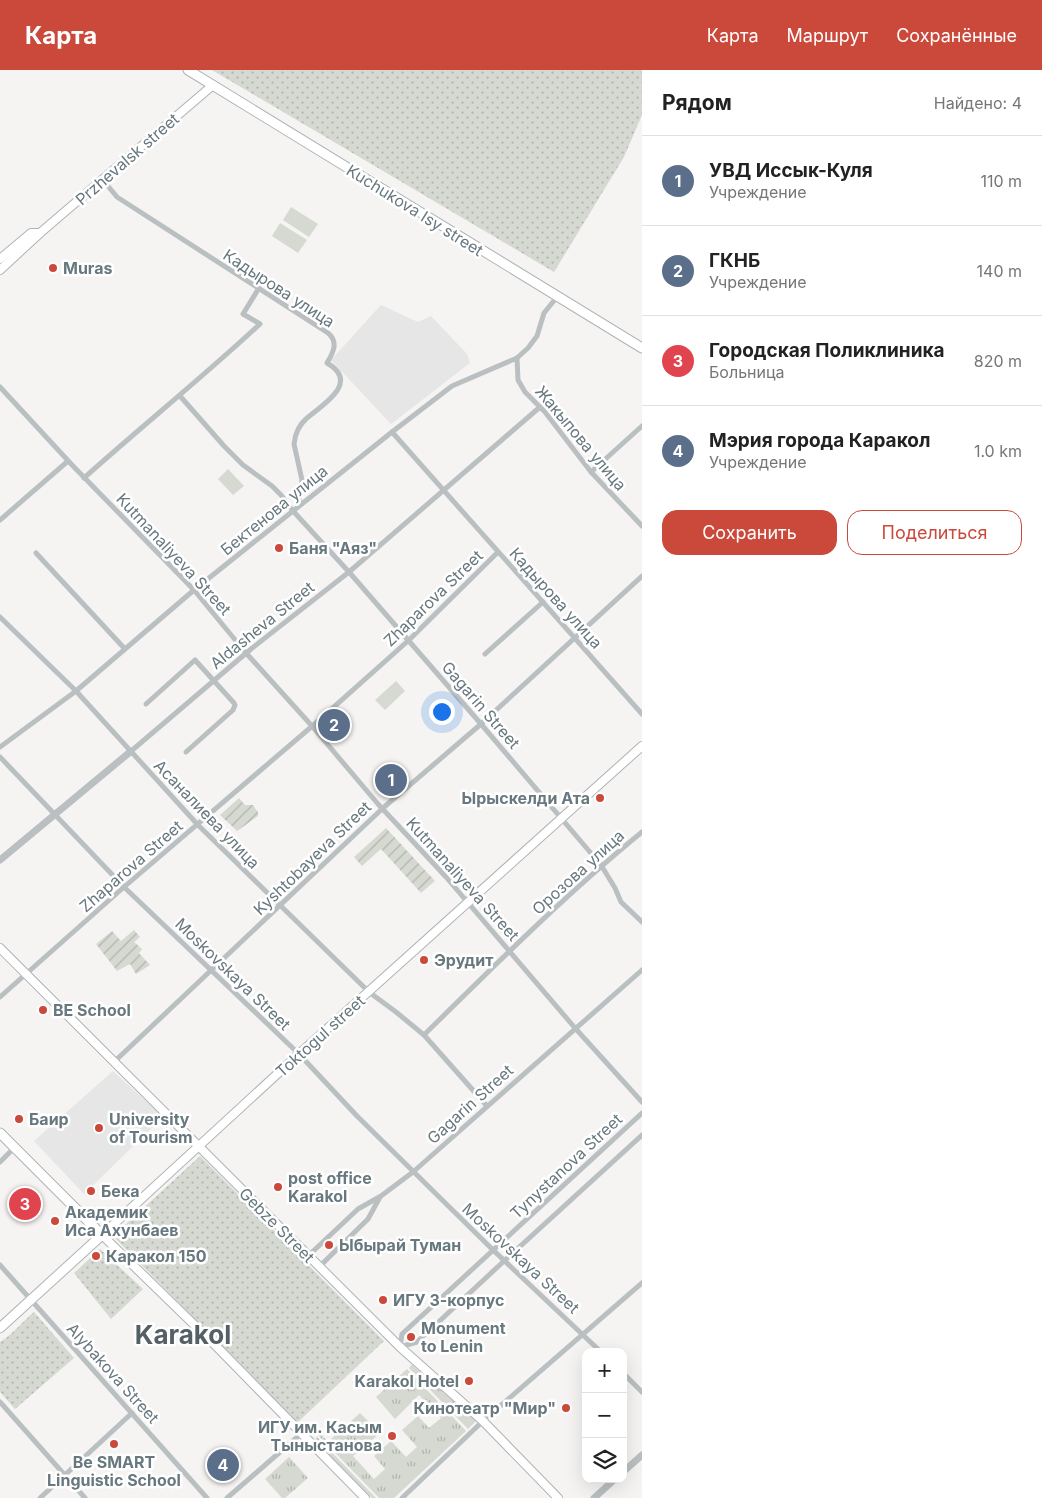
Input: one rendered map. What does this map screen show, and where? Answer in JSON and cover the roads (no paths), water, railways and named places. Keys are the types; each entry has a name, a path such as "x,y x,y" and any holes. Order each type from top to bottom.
{"main road":[{"name":"Kuchukova Isy street","path":"188,70 642,348"},
{"name":"Przhevalsk street","path":"0,270 40,233 213,85"},
{"name":"Przhevalsk street","path":"0,259 31,234 40,233"},
{"name":"Toktogul street","path":"0,1328 299,1054 642,746"},
{"name":"Gebze Street","path":"0,948 400,1347 483,1421 558,1498"},
{"path":"0,1133 216,1346 365,1498"}],"street":[{"name":"Кадырова улица","path":"103,180 117,197 331,336 335,350 327,363 334,367 339,375 340,384 332,398 305,420 295,438 294,444 302,480 298,506"},
{"path":"84,478 180,396 260,324 243,314 259,288"},
{"name":"Бектенова улица","path":"0,747 76,691 194,590 452,386 517,358 537,336 544,313 557,297"},
{"name":"Жакыпова улица","path":"517,358 518,380 525,392 540,407 591,472 642,526"},
{"name":"Kutmanaliyeva Street","path":"0,387 2,394 194,590 246,653 468,901 575,1028 642,1102"},
{"name":"Gagarin Street","path":"180,396 243,465 272,486 349,572 602,865 621,902 642,922"},
{"name":"Aldasheva Street","path":"0,860 214,682 246,653 349,572 540,407"},
{"path":"591,472 642,426"},
{"name":"Кадырова улица","path":"392,432 642,714"},
{"path":"0,520 68,461"},
{"name":"Zhaparova Street","path":"0,997 124,887 312,726 408,640 498,552"},
{"path":"36,553 126,649"},
{"name":"Kyshtobayeva Street","path":"115,1061 383,808 482,724 642,576"},
{"path":"484,654 543,602"},
{"name":"Асаналиева улица","path":"0,617 76,691 198,825 368,992 424,1035 487,1106"},
{"path":"146,704 195,660 234,703 235,708 186,752"},
{"name":"Moskovskaya Street","path":"0,757 124,887 299,1054 357,1116 504,1261 598,1348"},
{"name":"Орозова улица","path":"424,1035 510,950 602,865 642,832"},
{"name":"Gagarin Street","path":"308,1256 358,1208 380,1196 413,1172 642,970"},
{"name":"Tynystanova Street","path":"642,1113 402,1334 400,1347 417,1342 642,1135"},
{"path":"0,1162 14,1148"},
{"name":"Gagarin Street","path":"319,1267 368,1219 380,1196"},
{"name":"Alybakova Street","path":"0,1265 130,1415 207,1498"},
{"path":"402,1498 483,1421 642,1284"},
{"path":"627,1378 642,1392"},
{"path":"0,1402 85,1498"},
{"path":"40,1498 130,1415"},
{"path":"227,1498 302,1433"},
{"path":"627,1468 642,1455"},
{"path":"594,1498 611,1483"}],"place":[{"name":"Muras","path":"53,268"},
{"name":"Баня \"Аяз\"","path":"279,548"},
{"name":"ГКНБ","path":"334,725"},
{"name":"УВД Иссык-Куля","path":"391,780"},
{"name":"Ырыскелди Ата","path":"600,798"},
{"name":"Эрудит","path":"424,960"},
{"name":"BE School","path":"43,1010"},
{"name":"Баир","path":"19,1119"},
{"name":"University of Tourism","path":"99,1128"},
{"name":"post office Karakol","path":"278,1187"},
{"name":"Бека","path":"91,1191"},
{"name":"Городская Поликлиника","path":"25,1204"},
{"name":"Академик Иса Ахунбаев","path":"55,1221"},
{"name":"Ыбырай Туман","path":"329,1245"},
{"name":"Каракол 150","path":"96,1256"},
{"name":"ИГУ 3-корпус","path":"383,1300"},
{"name":"Monument to Lenin","path":"411,1337"},
{"name":"Karakol Hotel","path":"469,1381"},
{"name":"Кинотеатр \"Мир\"","path":"566,1408"},
{"name":"ИГУ им. Касым Тыныстанова","path":"392,1436"},
{"name":"Be SMART Linguistic School","path":"114,1444"},
{"name":"Мэрия города Каракол","path":"223,1465"}],"district":[{"name":"Karakol","path":"183,1335"}]}
